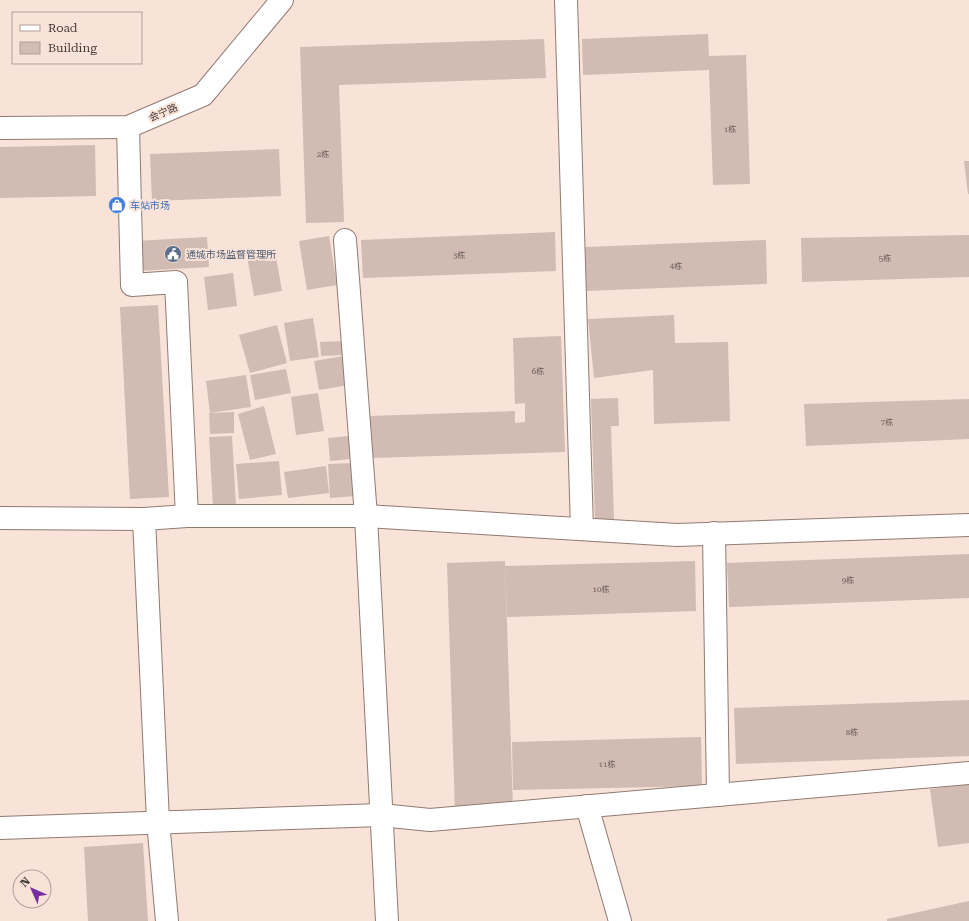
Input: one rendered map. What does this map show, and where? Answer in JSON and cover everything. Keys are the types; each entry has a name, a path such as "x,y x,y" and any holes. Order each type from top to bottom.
{"street":[{"name":"会宁路","path":"0,128 128,127 203,95 282,0"},
{"path":"566,0 582,529"},
{"path":"128,127 132,285 176,282 187,516"},
{"path":"345,240 366,516 387,921"},
{"path":"0,518 144,519 187,516 366,516 677,534 969,525"},
{"path":"144,519 158,821 166,921"},
{"path":"714,533 718,795"},
{"path":"0,828 158,821 381,815 430,820 969,773"},
{"path":"587,806 620,921"}],"building":[{"path":"708,34 709,56 746,55 750,184 713,185 709,70 583,75 582,39"},
{"path":"544,39 546,78 339,85 344,222 306,223 300,47"},
{"path":"95,145 96,196 0,198 0,147"},
{"path":"279,149 281,196 152,201 150,154"},
{"path":"964,161 969,161 969,194 968,194"},
{"path":"555,232 556,271 363,278 361,240"},
{"path":"969,235 969,277 802,282 801,238"},
{"path":"329,236 337,285 307,290 299,241"},
{"name":"通城市场监督管理所","path":"207,237 209,267 138,271 136,241"},
{"path":"766,240 767,284 586,291 585,247"},
{"path":"275,251 282,291 254,296 247,256"},
{"path":"233,273 237,306 208,310 204,277"},
{"path":"158,305 169,497 130,499 120,307"},
{"path":"674,315 675,343 728,342 730,421 654,424 653,370 594,378 588,319"},
{"path":"313,318 319,357 290,361 284,323"},
{"path":"277,325 287,363 250,373 239,335"},
{"path":"561,336 565,452 371,458 370,416 515,411 515,423 525,422 525,403 515,404 513,338"},
{"path":"344,341 345,355 321,356 320,342"},
{"path":"344,356 349,385 319,390 314,361"},
{"path":"286,369 291,393 255,400 250,375"},
{"path":"246,375 251,407 210,413 206,381"},
{"path":"318,393 324,431 296,435 291,397"},
{"path":"618,398 619,426 611,426 614,519 595,520 591,399"},
{"path":"969,399 969,439 806,446 804,404"},
{"path":"264,406 276,454 250,460 238,414"},
{"path":"234,412 234,433 210,434 209,413"},
{"path":"232,436 236,506 213,507 209,437"},
{"path":"348,436 351,459 330,461 328,438"},
{"path":"279,461 282,495 239,499 236,464"},
{"path":"353,463 355,496 330,498 328,464"},
{"path":"326,466 329,493 288,498 284,472"},
{"path":"969,554 969,598 729,607 727,563"},
{"path":"505,561 513,810 455,812 447,563"},
{"path":"695,561 696,611 507,617 505,566"},
{"path":"969,700 969,756 736,764 734,708"},
{"path":"701,737 702,786 513,790 512,742"},
{"path":"969,784 969,843 938,847 930,789"},
{"path":"143,843 148,921 88,921 84,847"},
{"path":"969,901 969,921 887,921 887,919"}],"place":[{"name":"车站市场","path":"117,205"},
{"name":"通城市场监督管理所","path":"173,254"}]}
